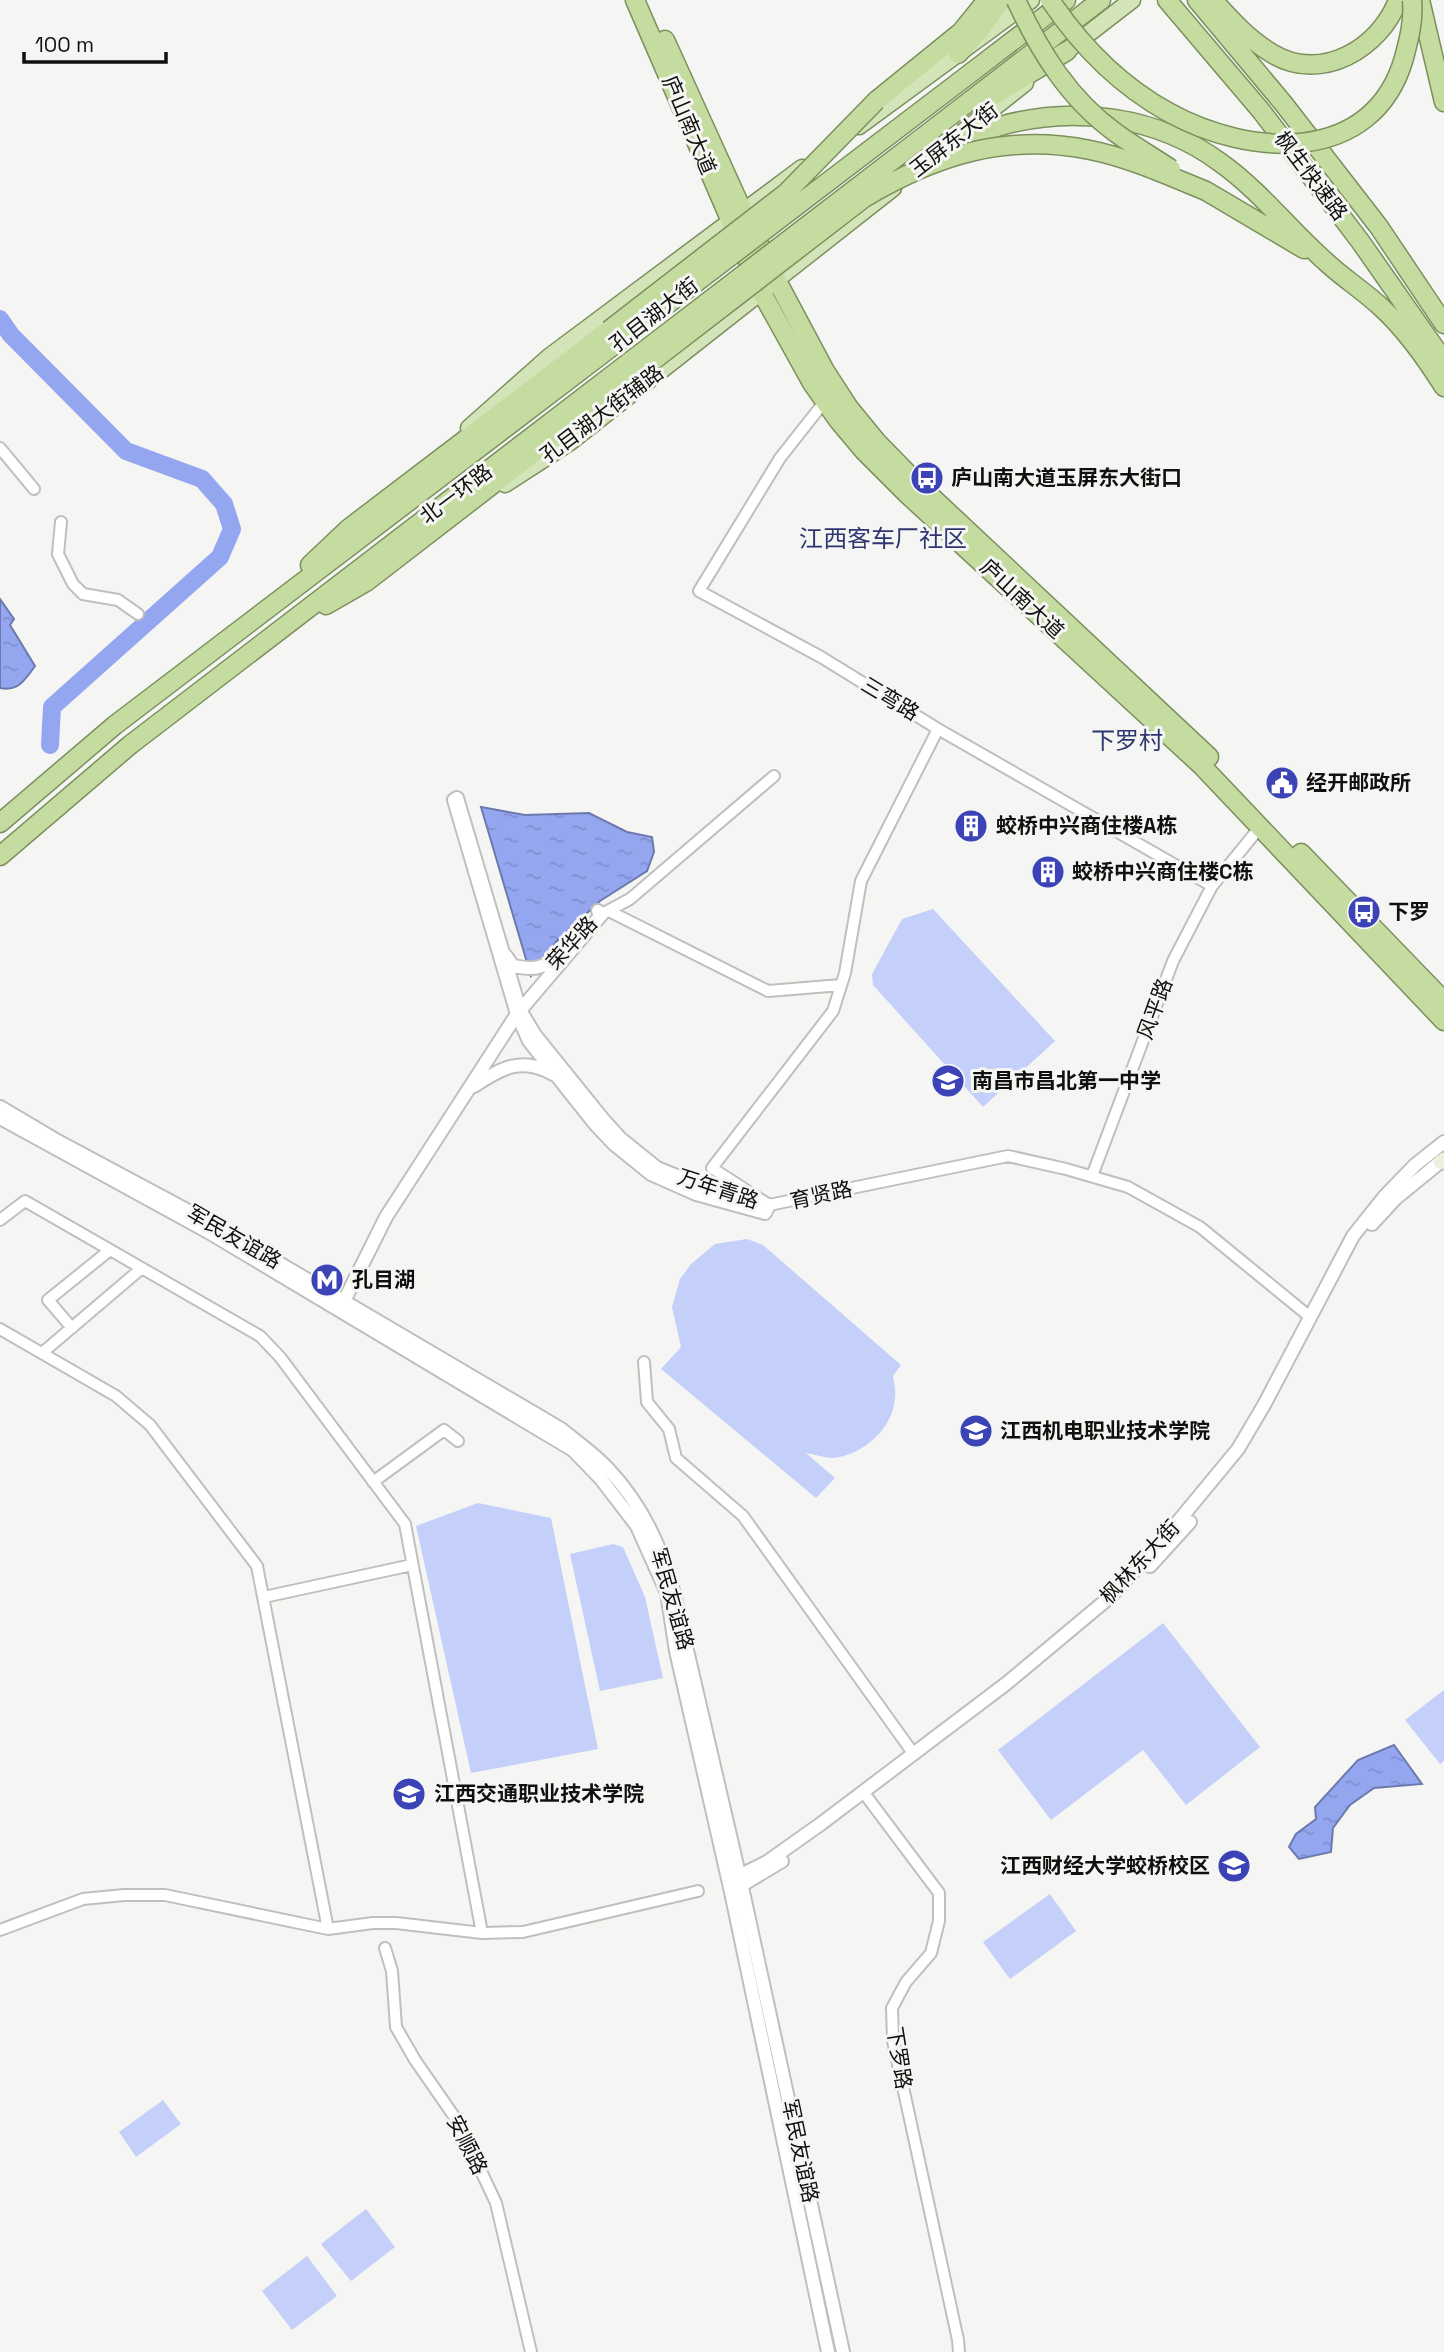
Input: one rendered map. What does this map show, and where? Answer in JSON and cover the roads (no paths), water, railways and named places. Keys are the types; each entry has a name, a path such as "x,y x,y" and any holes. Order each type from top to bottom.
{"highway":[{"name":"庐山南大道","path":"635,0 736,217 777,281 825,371 849,408 876,441 920,486 1189,737 1443,1016"},
{"name":"庐山南大道","path":"647,0 736,217 762,293 813,383 864,451 907,494 1202,766 1443,1016"},
{"path":"0,823 115,725 242,630 348,529 404,485 613,336 786,193 876,101 961,32 987,0"},
{"path":"958,54 981,29 1001,0"},
{"path":"1016,0 1055,73 1081,104 1115,133 1325,262"},
{"path":"1030,27 1052,0 1074,34 1104,66 1132,90 1170,113 1205,130 1241,140 1299,144 1335,135 1366,118 1387,98 1399,76 1410,36 1412,0"},
{"name":"孔目湖大街","path":"242,630 613,336 1066,0"},
{"path":"919,140 1101,0"},
{"name":"枫生快速路","path":"1167,0 1270,123 1360,241 1444,361"},
{"name":"枫生快速路","path":"1197,0 1283,103 1379,228 1444,324"},
{"path":"1213,0 1239,29 1275,55 1299,63 1323,64 1346,57 1366,45 1386,27 1398,0"},
{"path":"1420,0 1444,102"},
{"path":"919,140 1067,51"},
{"path":"928,160 999,126 1049,116 1111,117 1154,127 1184,139 1220,162 1253,189 1325,262 1384,309 1429,363 1444,387"},
{"name":"北一环路","path":"0,856 130,745 636,365 919,140"},
{"path":"277,632 366,582 636,365 864,198 892,181 940,160 989,146 1042,143 1092,150 1206,191"}],"main road":[{"path":"404,485 549,357 1031,0"},
{"name":"玉屏东大街","path":"777,281 1132,0"},
{"name":"孔目湖大街辅路","path":"421,539 570,442 777,281"}],"street":[{"name":"三弯路","path":"825,401 780,458 699,591 821,657 939,729 1212,886"},
{"path":"0,448 34,489"},
{"path":"61,522 58,554 73,584 83,594 118,600 138,614"},
{"name":"育贤路","path":"939,729 861,881 842,985 833,1011 712,1168 769,1205 1008,1156 1092,1176 1128,1187 1200,1227 1310,1317"},
{"path":"605,912 630,899 774,776"},
{"name":"万年青路","path":"517,1009 503,952 457,798 454,800 517,1009 529,1041 614,1144 652,1174 696,1194 765,1213 769,1205 699,1185 657,1168 621,1139 535,1035 517,1009"},
{"path":"1212,886 1260,827"},
{"name":"风平路","path":"1092,1176 1172,961 1212,886"},
{"name":"荣华路","path":"339,1304 380,1214 517,1009 598,911 605,912"},
{"path":"605,912 768,991 842,985"},
{"name":"荣华路","path":"339,1304 386,1217 517,1009 605,912"},
{"path":"503,952 513,966 525,968 541,968 559,956"},
{"path":"468,1090 498,1070 514,1065 542,1067 558,1077"},
{"name":"军民友谊路","path":"0,1107 211,1223 339,1304"},
{"name":"军民友谊路","path":"0,1118 561,1429 610,1471 643,1516 665,1559 674,1594 828,2352"},
{"name":"枫林东大街","path":"735,1884 1007,1683 1110,1597 1163,1541 1238,1449 1353,1236 1385,1196 1444,1142"},
{"name":"枫林东大街","path":"735,1884 769,1871 1010,1687 1103,1611 1168,1548 1244,1452 1271,1407 1359,1239 1396,1198 1443,1161"},
{"path":"0,1220 24,1201 260,1336 280,1357 405,1524 482,1933"},
{"path":"72,1328 48,1300 110,1250"},
{"path":"42,1353 142,1268"},
{"path":"0,1329 116,1396 150,1425 257,1566 328,1929"},
{"path":"644,1362 647,1402 669,1429 676,1458 743,1516 913,1753"},
{"path":"373,1482 444,1430 458,1441"},
{"path":"264,1597 412,1565"},
{"name":"下罗路","path":"867,1797 939,1893 939,1921 931,1953 906,1982 892,2008 893,2038 959,2352"},
{"name":"军民友谊路","path":"735,1884 843,2352"},
{"path":"0,1930 83,1899 165,1895 328,1929 396,1923 482,1933 523,1931 698,1891"},
{"name":"安顺路","path":"385,1948 392,1971 396,2027 415,2060 458,2122 496,2203 531,2352"}],"water":[{"path":"0,599 14,619 10,625 35,666 20,684 6,689 0,688"},
{"path":"481,807 525,815 589,813 627,832 652,837 654,852 647,871 600,901 556,942 531,976"},
{"path":"1394,1745 1422,1784 1374,1788 1350,1805 1333,1828 1331,1852 1299,1859 1289,1847 1296,1834 1316,1819 1315,1807 1358,1760"}],"waterway":[{"path":"0,319 11,335 126,451 202,479 224,504 232,529 220,557 52,707 50,745"}],"place":[{"name":"庐山南大道玉屏东大街口","path":"927,478"},
{"name":"经开邮政所","path":"1282,783"},
{"name":"蛟桥中兴商住楼A栋","path":"971,826"},
{"name":"蛟桥中兴商住楼C栋","path":"1048,872"},
{"name":"下罗","path":"1364,912"},
{"name":"南昌市昌北第一中学","path":"948,1081"},
{"name":"孔目湖","path":"327,1280"},
{"name":"江西机电职业技术学院","path":"976,1431"},
{"name":"江西交通职业技术学院","path":"409,1794"},
{"name":"江西财经大学蛟桥校区","path":"1234,1866"}],"district":[{"name":"江西客车厂社区","path":"883,539"},
{"name":"下罗村","path":"1127,741"}]}
